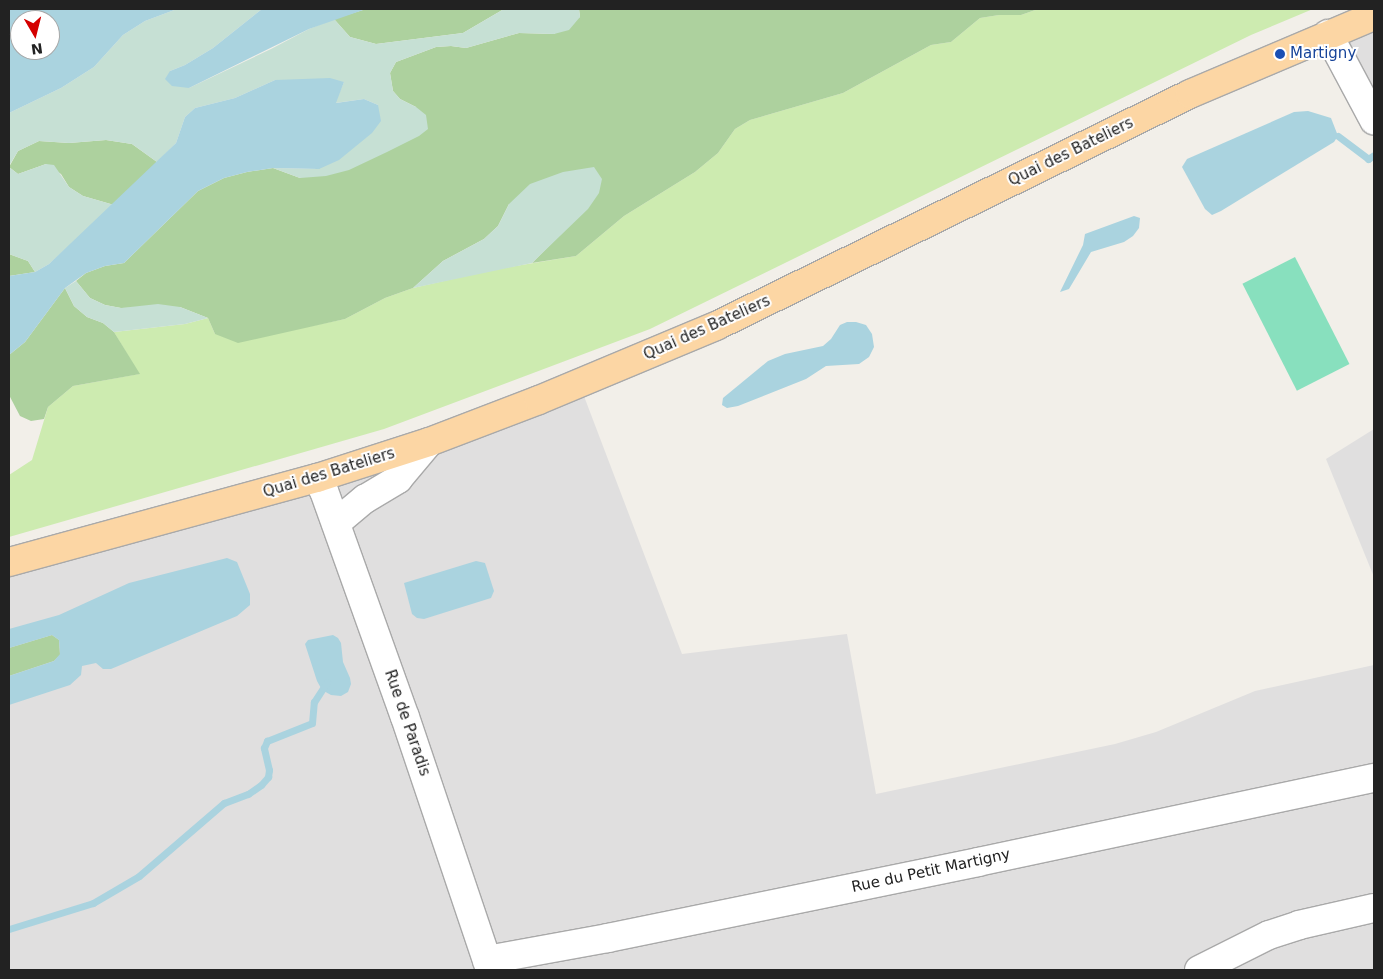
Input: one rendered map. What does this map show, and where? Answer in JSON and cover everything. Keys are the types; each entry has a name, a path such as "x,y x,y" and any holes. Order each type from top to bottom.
{"main road":[{"name":"Quai des Bateliers","path":"9,562 317,478 429,442 539,400 716,326 1190,94 1374,16"}],"street":[{"path":"1328,34 1374,120"},
{"path":"336,524 365,499 398,479 429,442"},
{"name":"Rue de Paradis","path":"317,478 336,524 405,717 489,965"},
{"name":"Rue du Petit Martigny","path":"489,965 608,938 1374,778"},
{"path":"1199,970 1269,935 1332,917 1374,908"}],"shaded area":[{"path":"1374,16 1374,115 1328,34"},
{"path":"579,383 682,654 847,634 876,794 1115,744 1156,732 1255,691 1374,665 1374,970 9,970 9,560"},
{"path":"1374,429 1374,577 1326,459"}],"green space":[{"path":"177,9 262,9 213,48 185,65 170,71 189,88 309,29 334,19 350,37 376,44 463,33 504,9 579,9 580,17 569,30 554,34 519,33 466,48 436,47 396,62 390,73 393,91 400,99 416,107 426,115 428,129 419,136 349,170 326,176 300,178 273,168 319,169 378,105 364,99 335,103 344,82 275,80 235,98 195,108 185,117 176,143 157,162 132,144 106,140 69,143 39,141 18,151 9,166 9,113 61,88 94,67 123,35 145,21"},
{"path":"366,9 504,9 463,33 376,44 350,37 334,19"},
{"path":"579,9 1038,9 1021,15 999,15 980,18 951,42 931,45 843,93 750,120 735,129 718,153 695,172 624,216 576,256 532,263 567,228 509,204 498,226 484,239 443,261 413,288 385,298 345,319 238,343 215,334 208,318 180,307 121,308 105,305 90,298 76,281 86,273 105,266 124,263 198,191 224,178 273,168 300,178 416,107 400,99 393,91 390,73 396,62 436,47 466,48 519,33 554,34 580,17"},
{"path":"1038,9 1313,9 1251,35 650,329 384,429 9,537 9,475 32,460 48,407 73,386 139,374 114,332 185,324 208,318 215,334 292,330 345,319 385,298 413,288 492,270 576,256 624,216 695,172 718,153 735,129 750,120 843,93 931,45 951,42 980,18 999,15 1021,15"},
{"path":"106,140 132,144 157,162 114,205 83,196 69,187 61,174 46,164 18,174 9,167 18,151 39,141 69,143"},
{"path":"46,164 54,165 69,187 83,196 114,205 49,264 35,272 28,261 9,254 9,167 18,174"},
{"path":"594,167 602,179 599,193 588,209 532,263 413,288 443,261 484,239 498,226 509,204 530,184 563,172"},
{"path":"9,254 28,261 35,272 9,276"},
{"path":"1295,257 1349,364 1297,391 1242,284"},
{"path":"76,281 90,298 105,305 121,308 158,304 180,307 208,318 185,324 114,332 103,323 87,317 74,306 65,288"},
{"path":"65,288 74,306 87,317 103,323 114,332 140,374 73,386 48,407 44,419 31,421 20,416 9,395 9,355 25,342"},
{"path":"52,635 59,640 60,655 54,661 9,676 9,648"}],"water":[{"path":"9,9 177,9 145,21 123,35 94,67 61,88 9,113"},
{"path":"262,9 366,9 309,29 189,88 172,86 165,79 170,71 185,65 213,48"},
{"path":"330,78 344,82 336,103 364,99 378,105 381,121 372,133 339,160 319,169 273,168 247,172 224,178 198,191 124,263 105,266 86,273 65,288 25,342 9,355 9,276 35,272 49,264 176,143 185,117 195,108 235,98 275,80"},
{"path":"1308,111 1331,118 1338,136 1334,142 1221,211 1212,215 1205,209 1182,167 1187,159 1294,112"},
{"path":"1134,216 1140,218 1139,228 1133,236 1124,242 1091,252 1069,289 1060,292 1083,245 1085,234"},
{"path":"847,322 866,325 872,334 874,347 869,357 859,364 826,366 806,379 738,406 727,408 722,405 723,398 768,361 785,354 823,346 831,339 840,325"},
{"path":"227,558 237,562 250,594 250,605 237,616 111,669 103,669 96,663 82,666 81,675 70,685 9,705 9,676 54,661 60,654 59,640 52,635 9,648 9,629 59,615 129,583"},
{"path":"476,561 485,563 494,591 491,598 424,619 417,618 412,614 404,583"},
{"path":"333,635 341,643 343,662 351,684 348,692 341,696 331,695 322,690 317,681 305,644 308,640"}],"waterway":[{"path":"1338,136 1368,159 1374,155"},
{"path":"9,929 93,903 139,876 224,803 248,794 261,785 268,777 269,770 264,748 267,741 312,723 314,702 327,682"}],"place":[{"name":"Martigny","path":"1280,54"}]}
